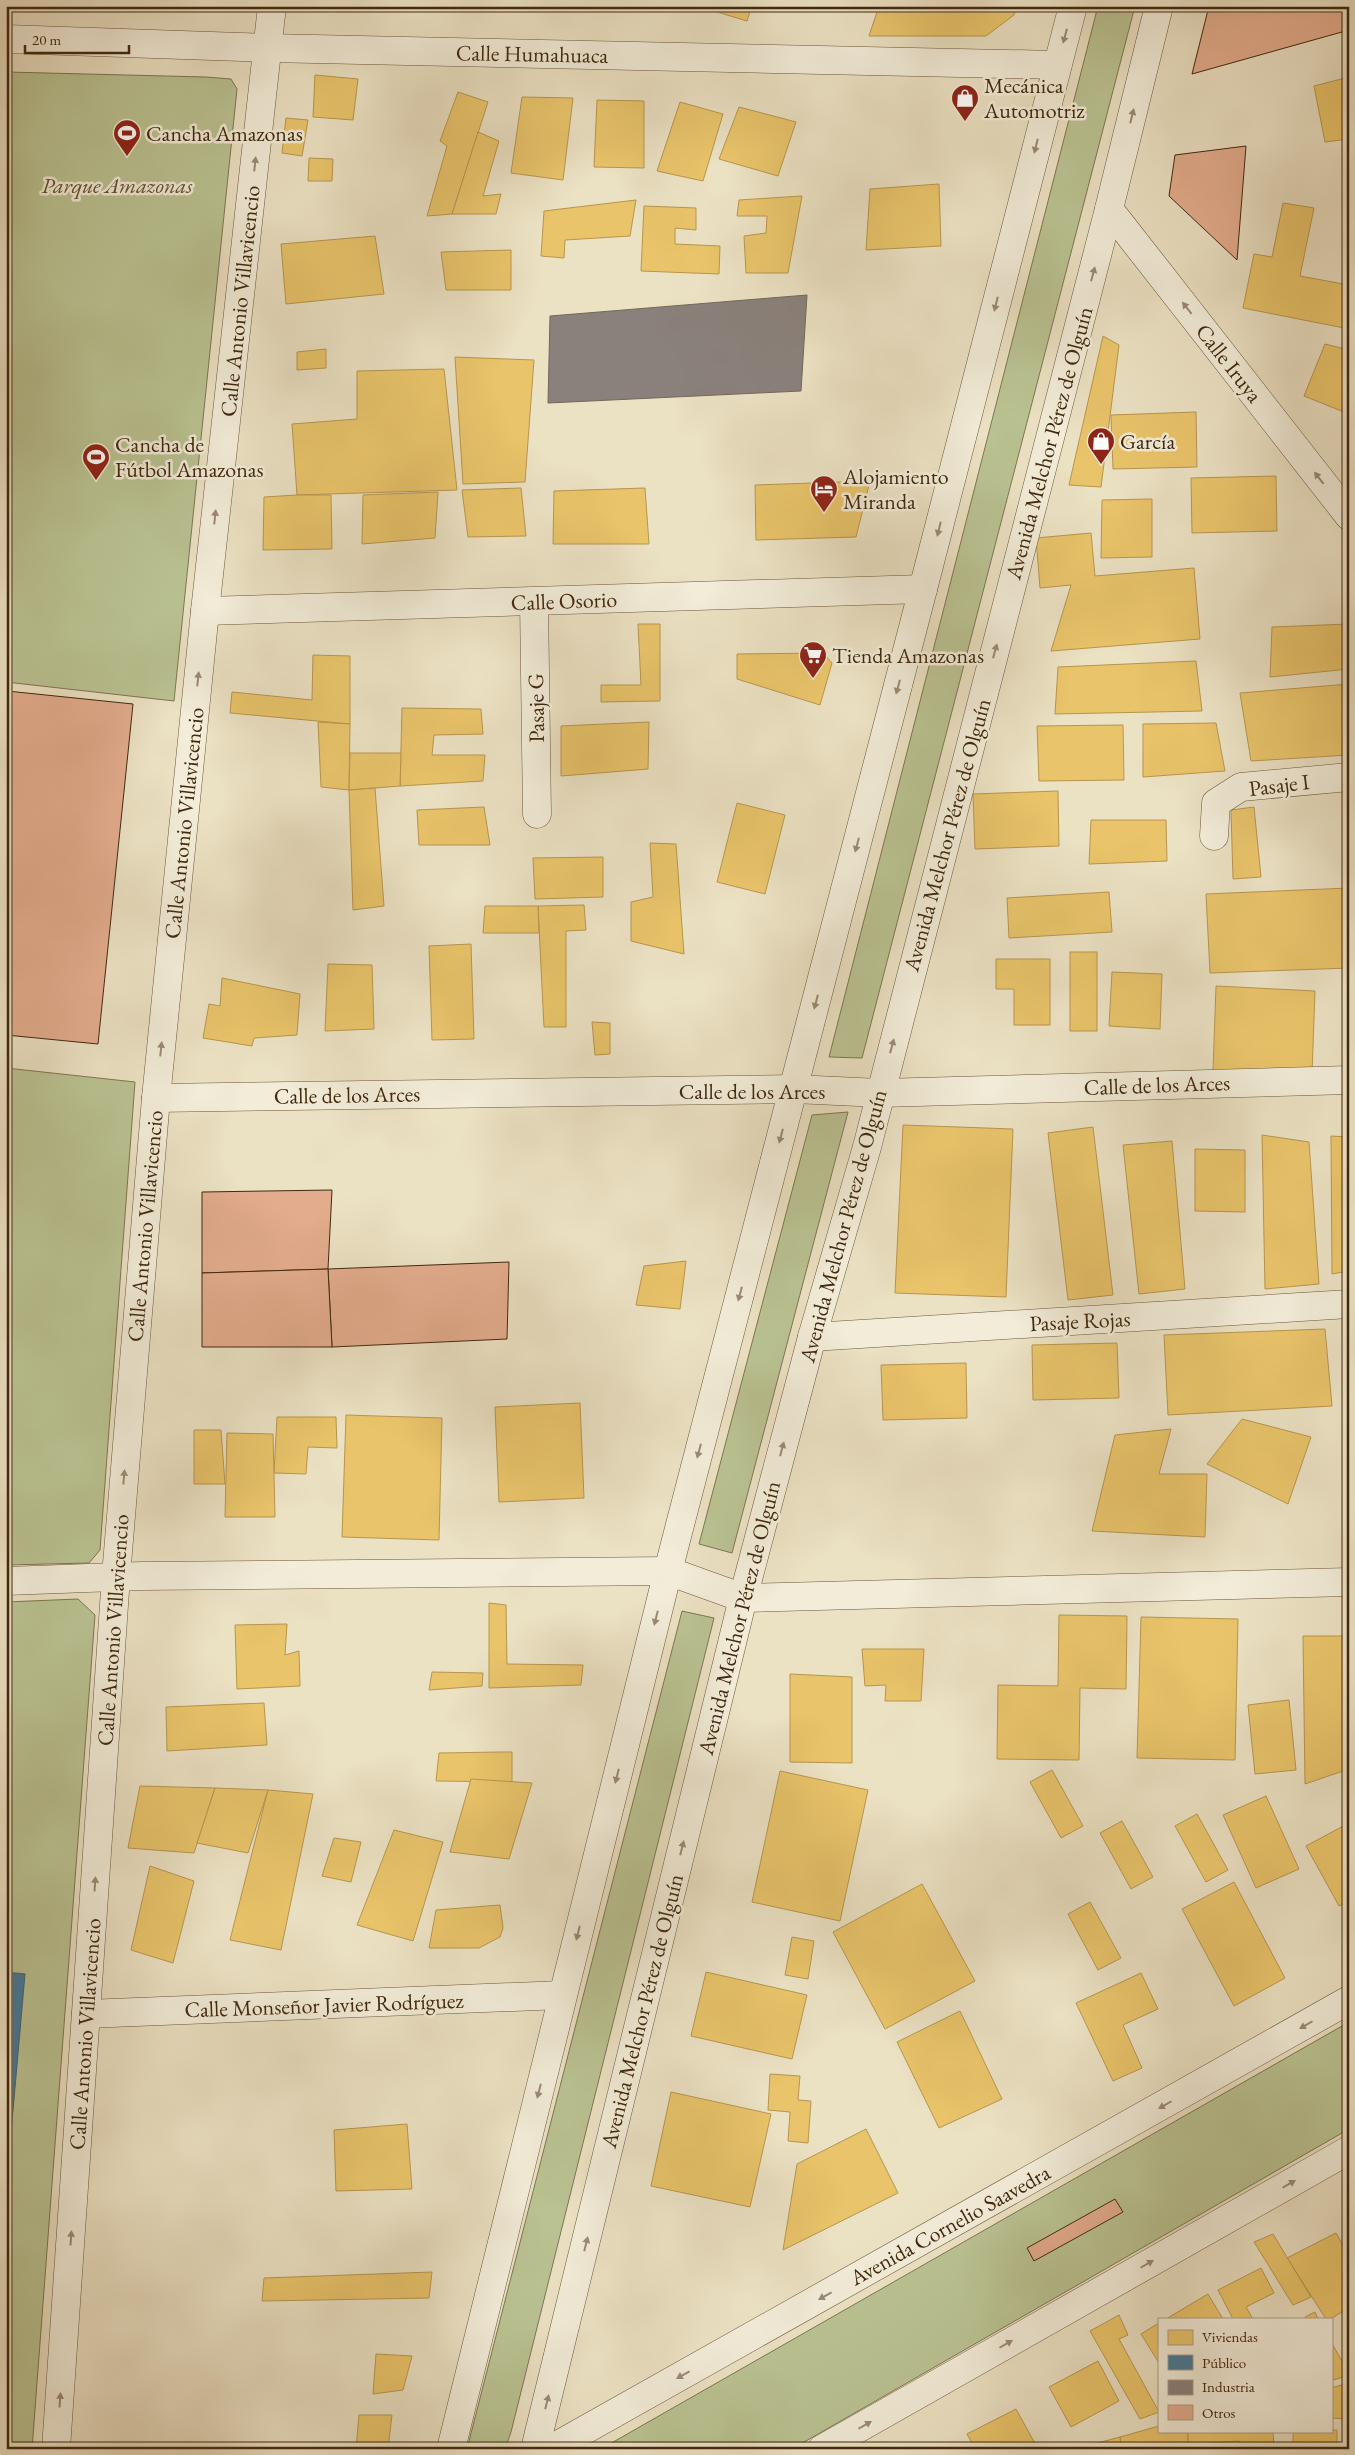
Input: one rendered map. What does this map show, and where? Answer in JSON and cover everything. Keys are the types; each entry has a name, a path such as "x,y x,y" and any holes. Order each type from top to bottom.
{"street":[{"name":"Calle Antonio Villavicencio","path":"56,2449 116,1576 156,1098 205,611 272,6"},
{"path":"451,2449 668,1571 1073,6"},
{"name":"Avenida Melchor Pérez de Olguín","path":"535,2449 743,1598 812,1337 880,1093 1109,209 1159,6"},
{"name":"Calle Humahuaca","path":"6,39 268,48 1057,65"},
{"name":"Calle Iruya","path":"1109,209 1349,516"},
{"name":"Calle Osorio","path":"205,611 923,590"},
{"name":"Pasaje G","path":"534,602 537,814"},
{"name":"Pasaje I","path":"1214,836 1216,803 1242,787 1349,777"},
{"name":"Calle de los Arces","path":"156,1098 794,1089 880,1093 1349,1080"},
{"name":"Pasaje Rojas","path":"812,1337 1349,1304"},
{"path":"6,1581 116,1576 668,1571 743,1598 1349,1582"},
{"name":"Calle Monseñor Javier Rodríguez","path":"86,2014 562,1995"},
{"name":"Avenida Cornelio Saavedra","path":"551,2449 1349,2000"},
{"path":"822,2449 1349,2150"}],"green space":[{"path":"1098,6 1135,6 862,1058 829,1057"},
{"name":"Parque Amazonas","path":"6,72 206,77 231,79 237,89 174,701 6,682"},
{"path":"6,1068 135,1082 100,1550 89,1563 6,1565"},
{"path":"848,1112 732,1553 699,1544 812,1115"},
{"path":"78,1599 95,1615 32,2449 6,2449 6,1602"},
{"path":"682,1611 714,1618 511,2432 505,2449 467,2449"},
{"path":"1349,2022 1349,2129 792,2449 601,2449"}],"building: Viviendas":[{"path":"708,6 752,6 747,21 707,9"},
{"path":"879,6 1016,6 1014,15 986,36 869,36"},
{"path":"315,75 358,79 353,120 313,117"},
{"path":"1349,77 1349,139 1325,142 1314,86"},
{"path":"458,92 488,102 452,214 427,216 447,146 440,141"},
{"path":"522,97 573,98 563,180 511,173"},
{"path":"597,100 644,101 644,168 594,167"},
{"path":"680,102 723,114 703,181 657,171"},
{"path":"739,107 796,122 778,176 719,159"},
{"path":"286,118 308,120 302,156 282,153"},
{"path":"478,132 499,141 483,196 501,194 496,214 452,214"},
{"path":"309,158 333,159 332,181 308,181"},
{"path":"939,184 941,246 866,250 870,189"},
{"path":"802,196 788,273 746,273 744,236 766,233 767,216 737,216 739,200"},
{"path":"636,200 630,236 565,240 564,258 541,256 544,211"},
{"path":"1283,203 1314,208 1300,276 1349,285 1349,329 1243,308 1254,254 1272,257"},
{"path":"644,206 696,208 696,230 675,228 675,244 720,246 719,274 641,271"},
{"path":"375,236 384,294 286,304 281,244"},
{"path":"511,250 511,290 446,290 441,252"},
{"path":"1103,336 1119,345 1101,487 1069,485"},
{"path":"1325,344 1349,350 1349,414 1304,396"},
{"path":"326,349 326,368 297,370 297,352"},
{"path":"455,357 534,360 525,482 463,484"},
{"path":"444,369 457,490 297,495 292,424 357,419 357,371"},
{"path":"1196,412 1197,467 1113,469 1111,415"},
{"path":"1276,476 1277,531 1192,533 1191,478"},
{"path":"870,481 856,537 756,540 755,485"},
{"path":"521,488 526,536 468,537 462,490"},
{"path":"645,488 649,544 553,544 554,491"},
{"path":"438,492 435,538 362,544 363,495"},
{"path":"331,495 332,549 263,550 264,497"},
{"path":"1152,499 1152,557 1101,558 1102,500"},
{"path":"1091,533 1095,576 1194,568 1200,639 1051,651 1071,585 1040,588 1036,538"},
{"path":"638,624 660,624 660,701 601,702 601,685 641,685"},
{"path":"1349,624 1349,669 1270,677 1272,627"},
{"path":"823,653 832,663 820,705 737,679 737,654"},
{"path":"313,655 350,656 350,724 230,713 232,692 312,700"},
{"path":"1196,661 1202,711 1055,714 1058,667"},
{"path":"1349,684 1349,755 1251,761 1240,693"},
{"path":"402,708 481,709 483,734 434,735 432,755 485,755 483,781 400,786"},
{"path":"318,722 350,724 349,790 321,787"},
{"path":"649,722 648,769 561,776 561,726"},
{"path":"1216,723 1225,771 1143,777 1143,724"},
{"path":"1123,725 1124,780 1039,781 1037,726"},
{"path":"350,753 401,753 400,786 349,790"},
{"path":"375,788 384,906 353,910 349,790"},
{"path":"1058,791 1059,846 975,849 973,794"},
{"path":"737,803 785,815 765,894 717,882"},
{"path":"484,807 490,845 419,845 417,810"},
{"path":"1254,807 1261,877 1233,879 1231,810"},
{"path":"1091,820 1166,820 1167,861 1089,864"},
{"path":"650,843 676,844 684,954 631,941 631,902 653,897"},
{"path":"603,857 603,897 535,899 533,858"},
{"path":"1349,888 1349,968 1210,973 1206,894"},
{"path":"1109,892 1112,932 1009,938 1007,898"},
{"path":"584,905 586,930 566,931 566,1027 544,1027 538,906"},
{"path":"485,906 538,906 539,933 483,933"},
{"path":"471,944 474,1039 432,1040 429,946"},
{"path":"1070,952 1097,952 1097,1031 1070,1031"},
{"path":"996,959 1050,959 1050,1025 1014,1025 1014,989 996,989"},
{"path":"328,964 372,965 374,1029 325,1031"},
{"path":"1112,972 1162,974 1160,1029 1109,1026"},
{"path":"222,978 300,994 297,1035 254,1038 252,1046 203,1038 209,1004 220,1006"},
{"path":"1216,986 1315,991 1312,1074 1213,1071"},
{"path":"592,1022 610,1023 610,1054 595,1055"},
{"path":"903,1125 1013,1129 1006,1297 895,1293"},
{"path":"1093,1127 1113,1295 1068,1300 1048,1133"},
{"path":"1262,1135 1309,1142 1319,1284 1265,1289"},
{"path":"1331,1136 1349,1137 1349,1271 1332,1274"},
{"path":"1172,1141 1185,1289 1139,1294 1123,1145"},
{"path":"1195,1149 1245,1150 1245,1212 1195,1211"},
{"path":"686,1261 680,1309 636,1305 644,1266"},
{"path":"1325,1329 1332,1406 1168,1415 1164,1335"},
{"path":"1117,1343 1119,1398 1033,1400 1032,1345"},
{"path":"966,1363 967,1418 883,1420 881,1365"},
{"path":"580,1403 584,1498 499,1502 495,1407"},
{"path":"346,1415 442,1418 439,1540 342,1537"},
{"path":"277,1417 336,1417 337,1448 308,1447 306,1474 274,1473"},
{"path":"1242,1419 1311,1437 1288,1504 1207,1464"},
{"path":"1171,1429 1159,1474 1207,1474 1205,1537 1092,1531 1115,1435"},
{"path":"194,1430 221,1430 225,1484 194,1484"},
{"path":"227,1433 273,1434 275,1517 225,1517"},
{"path":"489,1603 506,1605 507,1664 583,1665 581,1685 489,1688"},
{"path":"1059,1615 1127,1616 1126,1689 1080,1688 1079,1760 997,1759 998,1685 1058,1686"},
{"path":"1141,1617 1238,1619 1235,1760 1137,1758"},
{"path":"287,1624 285,1655 299,1651 300,1686 237,1689 235,1625"},
{"path":"1303,1636 1349,1636 1349,1769 1305,1784"},
{"path":"862,1649 924,1649 921,1701 885,1701 886,1685 865,1686"},
{"path":"432,1672 483,1673 482,1686 429,1690"},
{"path":"790,1674 852,1677 852,1763 790,1762"},
{"path":"1289,1700 1296,1770 1255,1774 1248,1705"},
{"path":"264,1703 267,1745 167,1751 166,1707"},
{"path":"512,1752 512,1782 436,1781 439,1753"},
{"path":"1052,1770 1083,1826 1061,1838 1030,1782"},
{"path":"780,1771 868,1790 840,1921 752,1902"},
{"path":"471,1779 532,1783 509,1859 450,1852"},
{"path":"140,1786 215,1788 194,1853 128,1848"},
{"path":"215,1788 268,1790 248,1853 197,1843"},
{"path":"268,1790 313,1794 281,1950 230,1940"},
{"path":"1266,1796 1299,1869 1256,1888 1223,1815"},
{"path":"1197,1814 1228,1870 1206,1882 1175,1826"},
{"path":"1122,1821 1153,1877 1131,1889 1100,1833"},
{"path":"1347,1824 1349,1828 1349,1901 1339,1906 1306,1846"},
{"path":"394,1830 443,1842 413,1941 357,1925"},
{"path":"334,1838 361,1842 351,1882 322,1876"},
{"path":"150,1866 194,1881 173,1963 131,1950"},
{"path":"1234,1882 1285,1978 1234,2006 1182,1909"},
{"path":"922,1884 975,1981 885,2029 833,1932"},
{"path":"1090,1902 1121,1958 1098,1970 1068,1914"},
{"path":"500,1905 503,1928 500,1937 479,1948 429,1948 436,1910"},
{"path":"792,1937 814,1941 808,1979 785,1975"},
{"path":"706,1972 807,1995 792,2059 691,2036"},
{"path":"1141,1973 1158,2009 1123,2025 1142,2068 1113,2081 1076,2003"},
{"path":"960,2011 1002,2099 939,2128 897,2042"},
{"path":"770,2074 800,2076 798,2100 811,2101 808,2143 788,2141 790,2112 768,2110"},
{"path":"671,2092 771,2114 750,2207 651,2186"},
{"path":"407,2124 412,2189 336,2191 334,2130"},
{"path":"866,2129 898,2193 783,2250 797,2164"},
{"path":"1336,2233 1349,2256 1349,2307 1332,2318 1325,2318 1287,2258"},
{"path":"1273,2234 1311,2297 1293,2305 1254,2242"},
{"path":"1261,2268 1274,2293 1246,2307 1252,2318 1232,2318 1218,2290"},
{"path":"432,2272 429,2298 262,2301 264,2278"},
{"path":"1208,2294 1222,2318 1168,2318"},
{"path":"1315,2312 1318,2318 1306,2318"},
{"path":"1119,2315 1128,2335 1119,2339 1158,2412 1140,2419 1090,2331"},
{"path":"1158,2324 1158,2361 1141,2334"},
{"path":"1332,2344 1349,2373 1349,2375 1332,2381"},
{"path":"376,2354 412,2356 403,2390 373,2394"},
{"path":"1098,2361 1119,2401 1071,2427 1049,2387"},
{"path":"1349,2383 1349,2419 1332,2418 1332,2388"},
{"path":"1016,2409 1038,2449 975,2449 967,2434"},
{"path":"359,2415 392,2415 388,2449 356,2449"},
{"path":"1158,2426 1158,2432 1188,2432 1188,2449 1121,2449 1120,2437"},
{"path":"1332,2430 1337,2430 1337,2449 1293,2449 1293,2432 1332,2432"},
{"path":"1188,2432 1273,2432 1274,2449 1239,2449 1239,2441 1188,2445"},
{"path":"1120,2437 1121,2449 1075,2449"}],"building: Público":[{"path":"6,1972 25,1974 11,2133 6,2133"}],"building: Industria":[{"path":"807,295 801,391 548,403 550,316"}],"building: Otros":[{"path":"1209,6 1349,6 1349,30 1192,74"},
{"path":"1246,146 1237,260 1169,196 1175,155"},
{"path":"7,691 133,704 98,1044 6,1035"},
{"path":"332,1190 328,1269 202,1273 202,1192"},
{"path":"509,1262 507,1339 332,1347 328,1269"},
{"path":"328,1269 332,1347 202,1347 202,1273"},
{"path":"1115,2199 1123,2212 1034,2261 1027,2248"}],"place":[{"name":"Mecánica Automotriz","path":"965,122"},
{"name":"Cancha Amazonas","path":"127,157"},
{"name":"García","path":"1101,465"},
{"name":"Cancha de Fútbol Amazonas","path":"96,481"},
{"name":"Alojamiento Miranda","path":"824,513"},
{"name":"Tienda Amazonas","path":"813,679"}]}
